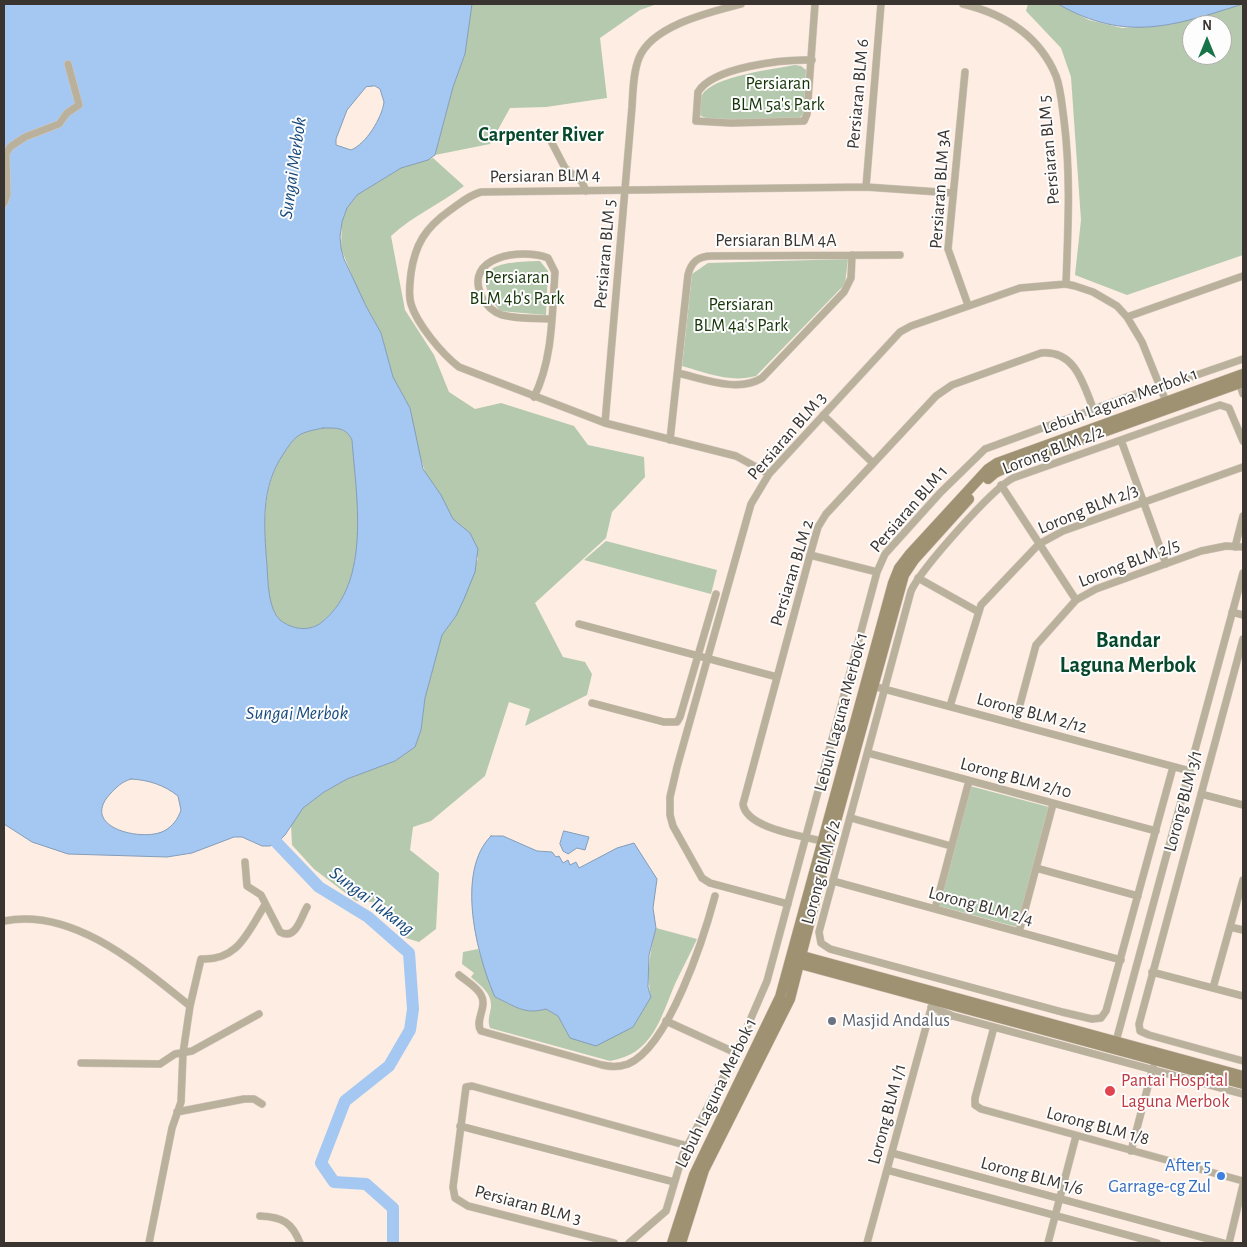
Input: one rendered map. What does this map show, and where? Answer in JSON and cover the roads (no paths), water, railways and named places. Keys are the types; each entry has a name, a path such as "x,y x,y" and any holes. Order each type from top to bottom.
{"street":[{"name":"Persiaran BLM 5","path":"605,423 635,76 642,51 652,39 683,23 702,14 741,4"},
{"path":"812,60 785,60 748,68 711,80 698,92 696,121 731,123 804,121 808,114 812,60 815,4"},
{"name":"Persiaran BLM 6","path":"866,186 881,4"},
{"name":"Persiaran BLM 5","path":"963,4 998,14 1018,27 1045,59 1059,84 1068,178 1069,212 1066,284"},
{"path":"4,203 8,196 6,154 10,146 25,137 59,124 67,113 79,105 68,64"},
{"name":"Persiaran BLM 3A","path":"965,72 948,249 968,305"},
{"path":"551,140 565,168 582,182 586,191"},
{"name":"Persiaran BLM 4","path":"769,474 742,458 605,423 467,372 454,364 427,332 411,303 410,283 415,254 420,240 432,224 476,193 866,186 953,193"},
{"path":"534,397 547,361 551,318 555,272 548,258 536,255 501,257 490,262 482,270 479,287 483,299 492,310 509,316 551,318"},
{"name":"Persiaran BLM 4A","path":"678,373 737,385 750,384 762,378 844,292 851,278 852,255"},
{"name":"Persiaran BLM 4A","path":"670,440 688,275 690,268 697,259 706,256 900,255"},
{"path":"1127,317 1243,276"},
{"name":"Persiaran BLM 3","path":"788,904 706,881 698,873 671,821 670,805 672,788 753,499 769,474 900,332 911,326 968,305 1020,288 1066,284 1085,289 1105,299 1127,317 1142,342 1167,405"},
{"name":"Persiaran BLM 2","path":"826,842 759,824 750,818 744,808 777,677 821,521 936,396 947,387 1041,354 1057,355 1072,363 1079,372 1093,408"},
{"name":"Persiaran BLM 1","path":"806,836 882,559 940,492 985,449 1093,408 1243,359"},
{"path":"1241,379 1243,394"},
{"name":"Lebuh Laguna Merbok 1","path":"681,1243 704,1170 786,1006 795,958 826,842 870,685 907,569 995,473 1167,405 1241,379"},
{"name":"Lorong BLM 2/2","path":"1173,767 1121,960 1104,1015 1092,1019 823,946 819,936 833,881 911,592 918,578 1001,485 1013,478 1223,405 1229,408 1243,441"},
{"path":"824,415 873,463"},
{"path":"1121,440 1166,564"},
{"name":"Lorong BLM 2/3","path":"950,706 977,611 986,599 1039,544 1063,532 1243,467"},
{"path":"1001,485 1076,600"},
{"path":"1239,547 1243,516"},
{"name":"Lorong BLM 2/5","path":"1015,723 1036,645 1076,600 1096,589 1208,549 1239,547"},
{"path":"810,555 877,572"},
{"path":"1115,1045 1243,573"},
{"path":"918,578 977,611"},
{"path":"592,703 664,722 677,722 716,594"},
{"path":"1232,612 1243,615"},
{"path":"579,624 777,677"},
{"name":"Lorong BLM 3/1","path":"1243,638 1140,1019 1140,1031 1149,1035 1243,1061"},
{"name":"Lorong BLM 2/12","path":"870,685 1190,771"},
{"name":"Lorong BLM 2/10","path":"868,753 1156,830"},
{"path":"936,909 969,781"},
{"path":"1201,794 1243,805"},
{"path":"1019,932 1053,804"},
{"path":"851,818 952,846"},
{"path":"629,1243 666,1210 674,1182 688,1146 736,1053 767,981 806,836"},
{"path":"245,862 247,886 261,895 280,932 286,935 292,933 298,927 307,907"},
{"path":"1036,868 1138,896"},
{"path":"1213,988 1243,880"},
{"name":"Lorong BLM 2/4","path":"833,881 1121,960"},
{"path":"459,975 482,996 483,1002 479,1028 482,1031 614,1067 634,1060 655,1040 666,1021 701,944 715,896"},
{"path":"149,1243 177,1112 181,1102 183,1053 190,1006 201,959 218,959 233,951 265,905"},
{"path":"4,921 43,922 87,934 134,962 190,1006"},
{"path":"1230,927 1243,930"},
{"path":"795,958 933,1000 1115,1045 1243,1094"},
{"name":"Lebuh Laguna Merbok 1","path":"672,1243 694,1175 778,1002 795,958"},
{"path":"1152,972 1243,996"},
{"path":"933,1000 952,1016"},
{"name":"Lorong BLM 1/1","path":"867,1243 933,1000"},
{"path":"81,1063 152,1065 166,1061 175,1054 192,1051 259,1014"},
{"path":"926,1024 940,1017 952,1016 994,1027 1243,1076"},
{"path":"666,1021 736,1053"},
{"name":"Lorong BLM 1/8","path":"994,1027 975,1098 975,1105 981,1109 1243,1181"},
{"path":"1155,1060 1243,1084"},
{"path":"1131,1151 1155,1060"},
{"name":"Persiaran BLM 3","path":"614,1243 458,1202 455,1198 453,1187 466,1087 472,1086 688,1146"},
{"path":"177,1112 244,1099 254,1099 262,1104"},
{"path":"460,1126 674,1182"},
{"path":"1048,1243 1076,1136"},
{"name":"Lorong BLM 1/6","path":"892,1153 1223,1243"},
{"name":"Lorong BLM 1/6","path":"888,1170 1157,1243"},
{"path":"1229,1243 1243,1185"},
{"path":"260,1216 277,1217 284,1220 296,1234 300,1243"}],"water":[{"name":"Sungai Merbok","path":"4,4 472,4 465,54 453,87 435,155 428,160 401,168 357,195 347,208 342,222 340,237 344,259 381,333 393,377 410,408 423,469 441,495 453,519 470,533 478,549 475,572 464,599 456,616 442,635 425,698 421,730 415,747 395,761 347,779 324,792 303,808 285,835 277,843 270,846 262,846 242,837 234,837 192,853 167,857 68,854 32,842 4,824","holes":["375,86 380,89 384,102 372,130 357,147 351,150 336,145 336,139 347,110 366,87","323,428 340,429 344,430 352,440 356,486 357,537 355,562 348,585 338,605 317,625 307,628 296,628 280,620 271,602 268,587 265,508 267,494 276,466 294,440 307,432","128,780 150,782 178,796 181,810 173,825 164,831 142,835 130,833 108,824 102,816 103,806 110,794 119,785"]},
{"path":"1058,4 1243,4 1207,15 1182,15 1182,22 1150,27 1106,24"},
{"path":"564,831 589,837 585,850 577,848 568,854 563,851 560,844"},
{"path":"491,836 503,836 537,851 552,852 556,857 559,856 563,863 568,860 570,865 576,862 579,868 617,848 634,843 657,879 653,908 656,928 649,955 648,987 651,997 633,1027 596,1046 570,1038 558,1016 546,1009 538,1011 525,1010 495,997 476,938 472,892 474,871 480,852"}],"waterway":[{"name":"Sungai Tukang","path":"270,829 277,843 319,887 368,917 409,953 413,1009 410,1030 389,1066 345,1101 321,1163 334,1182 366,1184 393,1208 393,1243"}],"place":[{"name":"Masjid Andalus","path":"832,1021"},
{"name":"Pantai Hospital Laguna Merbok","path":"1110,1091"},
{"name":"After 5 Garrage-cg Zul","path":"1221,1176"}],"district":[{"name":"Carpenter River","path":"541,135"},
{"name":"Bandar Laguna Merbok","path":"1128,652"}],"park label":[{"name":"Persiaran BLM 5a's Park","path":"778,94"},
{"name":"Persiaran BLM 4b's Park","path":"517,288"},
{"name":"Persiaran BLM 4a's Park","path":"741,315"}]}
